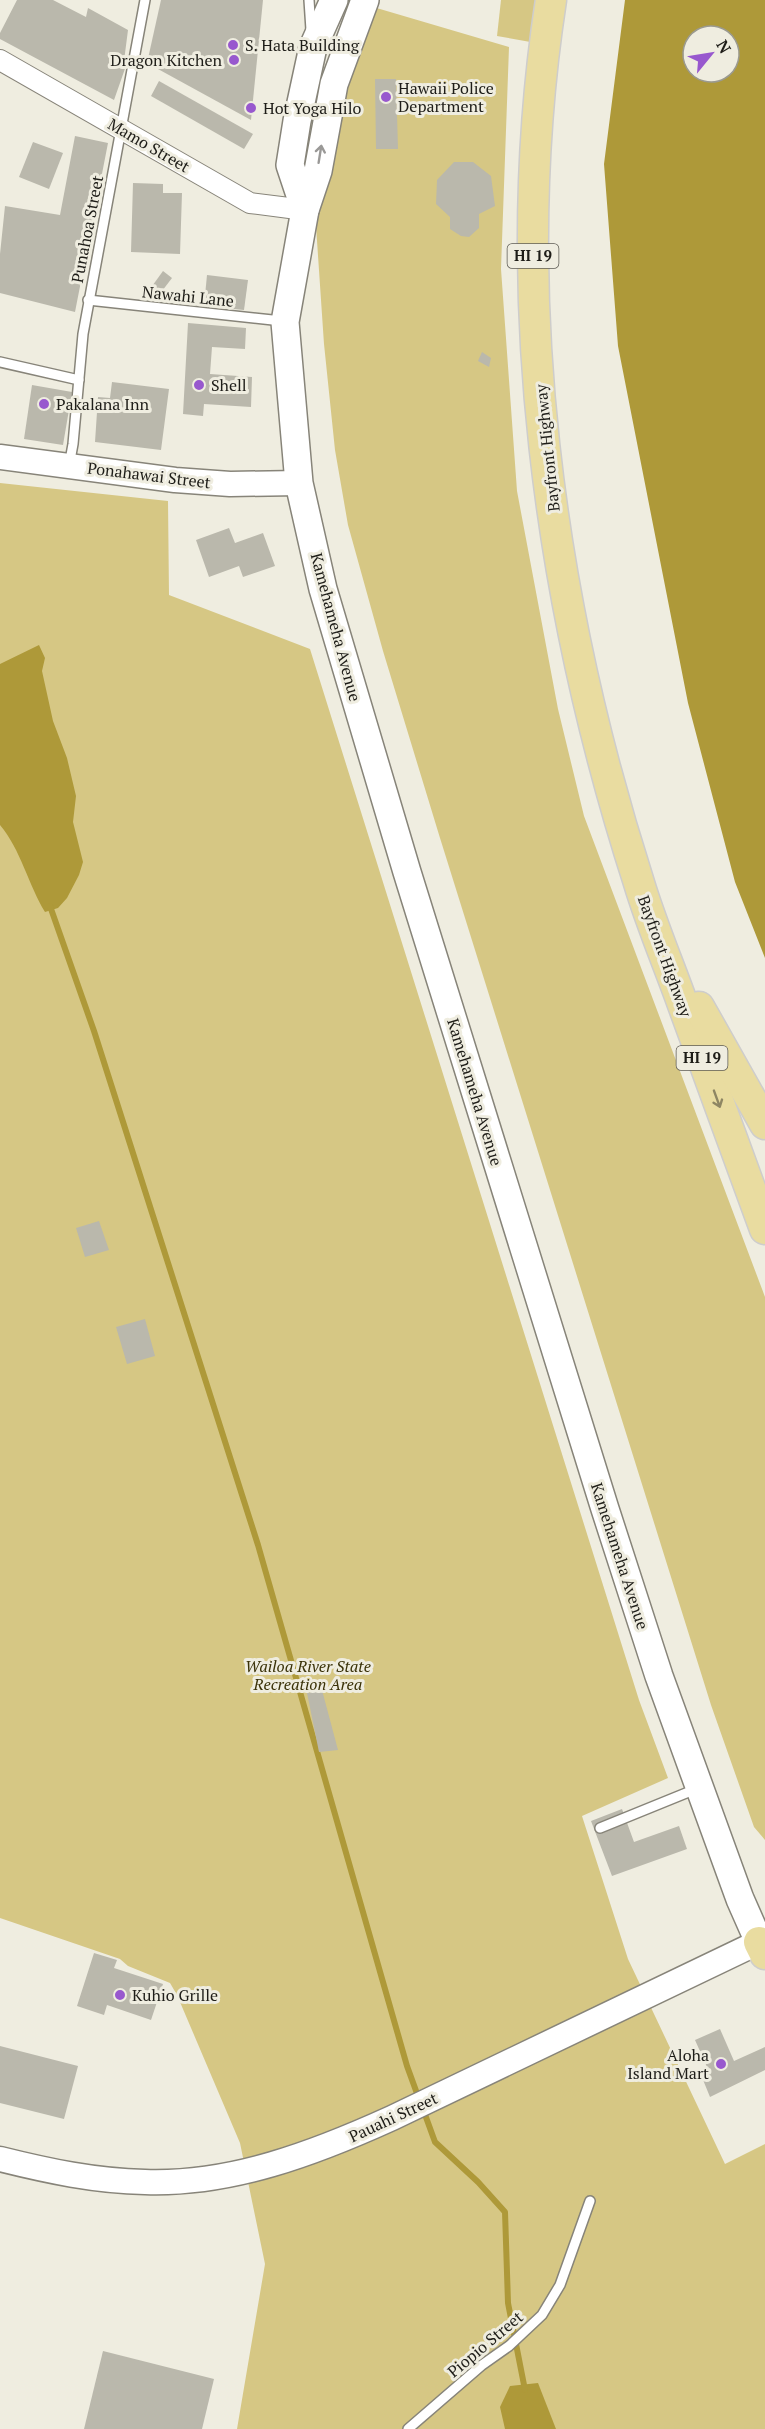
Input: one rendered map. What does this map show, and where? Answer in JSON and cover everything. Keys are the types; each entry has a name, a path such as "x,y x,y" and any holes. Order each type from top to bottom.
{"main road":[{"name":"Kamehameha Avenue","path":"305,210 290,165 313,47 333,0"},
{"name":"Kamehameha Avenue","path":"365,0 334,84 318,171 305,210 285,322 299,483 323,589 410,884 605,1509 659,1676 740,1899 763,1943"},
{"name":"Bayfront Highway","path":"551,0 534,173 533,282 542,409 554,512 576,642 614,798 640,886 765,1229"},
{"name":"Bayfront Highway","path":"640,886 693,996 765,1124"}],"street":[{"name":"Mamo Street","path":"0,60 250,203 305,210"},
{"name":"Ponahawai Street","path":"0,457 175,480 230,484 299,483"},
{"name":"Pauahi Street","path":"1,2162 91,2179 147,2183 253,2169 298,2157 392,2118 763,1943"}],"lane":[{"name":"Punahoa Street","path":"69,466 88,300 123,129 145,0"},
{"name":"Kamehameha Avenue","path":"309,0 313,47"},
{"name":"Nawahi Lane","path":"88,300 285,322"},
{"path":"0,362 79,380"},
{"path":"600,1828 701,1787"},
{"name":"Piopio Street","path":"408,2429 482,2365 509,2346 542,2315 560,2285 590,2201"}],"green space":[{"path":"501,0 542,0 536,43 497,36"},
{"path":"363,4 509,47 501,269 517,491 558,709 584,816 765,1297 765,1840 754,1827 711,1705 440,838 383,651 348,525 335,450 324,344 316,226 340,72"},
{"name":"Wailoa River State Recreation Area","path":"0,483 168,501 169,595 310,649 639,1700 668,1778 582,1816 628,1959 725,2164 765,2144 765,2429 237,2429 265,2264 240,2143 177,1995 170,1983 128,1966 120,1959 0,1918"}],"shaded area":[{"path":"625,0 765,0 765,958 735,882 688,703 618,346 604,164"},
{"path":"39,645 45,658 42,671 53,721 67,758 76,796 73,822 83,862 67,898 58,908 45,912 14,845 0,825 0,664"},
{"path":"538,2383 556,2429 505,2429 500,2407 510,2386"}],"building":[{"path":"17,0 53,0 86,17 88,8 128,30 124,61 127,63 114,100 0,39 0,33"},
{"path":"161,0 263,0 251,120 147,63"},
{"path":"375,79 396,79 398,149 376,149"},
{"path":"159,81 253,134 244,149 151,96"},
{"path":"75,136 108,143 75,312 0,293 0,254 5,206 60,215"},
{"path":"33,142 63,153 49,189 19,177"},
{"path":"454,162 473,162 491,176 495,206 479,214 479,228 469,237 461,236 450,229 450,217 436,204 437,180"},
{"path":"133,183 163,184 163,193 182,193 180,254 131,252"},
{"path":"163,271 172,278 159,295 150,289"},
{"path":"207,275 248,280 244,310 204,306"},
{"path":"188,323 246,328 245,349 212,347 210,374 252,377 251,407 204,404 203,416 183,414"},
{"path":"482,352 491,358 489,367 478,361"},
{"path":"112,382 169,389 161,450 95,442 98,397 110,398"},
{"name":"Pakalana Inn","path":"32,385 72,392 63,445 24,439"},
{"path":"229,528 235,543 263,533 275,566 243,577 239,566 209,577 196,540"},
{"path":"99,1221 109,1250 85,1257 76,1228"},
{"path":"145,1319 155,1356 127,1364 116,1327"},
{"path":"322,1690 338,1750 319,1752 307,1693"},
{"path":"622,1809 634,1842 679,1826 687,1849 612,1876 591,1821"},
{"name":"Kuhio Grille","path":"94,1953 117,1960 114,1968 163,1984 151,2020 107,2005 104,2015 77,2006"},
{"name":"Aloha Island Mart","path":"720,2029 734,2061 765,2047 765,2070 710,2097 699,2070 707,2067 695,2040"},
{"path":"0,2046 78,2066 64,2119 0,2103"},
{"path":"103,2351 214,2379 202,2429 84,2429"}],"waterway":[{"path":"50,906 94,1031 258,1545 407,2066 419,2099"},
{"path":"423,2109 435,2142 478,2182 505,2212 508,2303 525,2390"}],"place":[{"name":"S. Hata Building","path":"233,45"},
{"name":"Dragon Kitchen","path":"234,60"},
{"name":"Hawaii Police Department","path":"386,97"},
{"name":"Hot Yoga Hilo","path":"251,108"},
{"name":"Shell","path":"199,385"},
{"name":"Pakalana Inn","path":"44,404"},
{"name":"Kuhio Grille","path":"120,1995"},
{"name":"Aloha Island Mart","path":"721,2064"}]}
